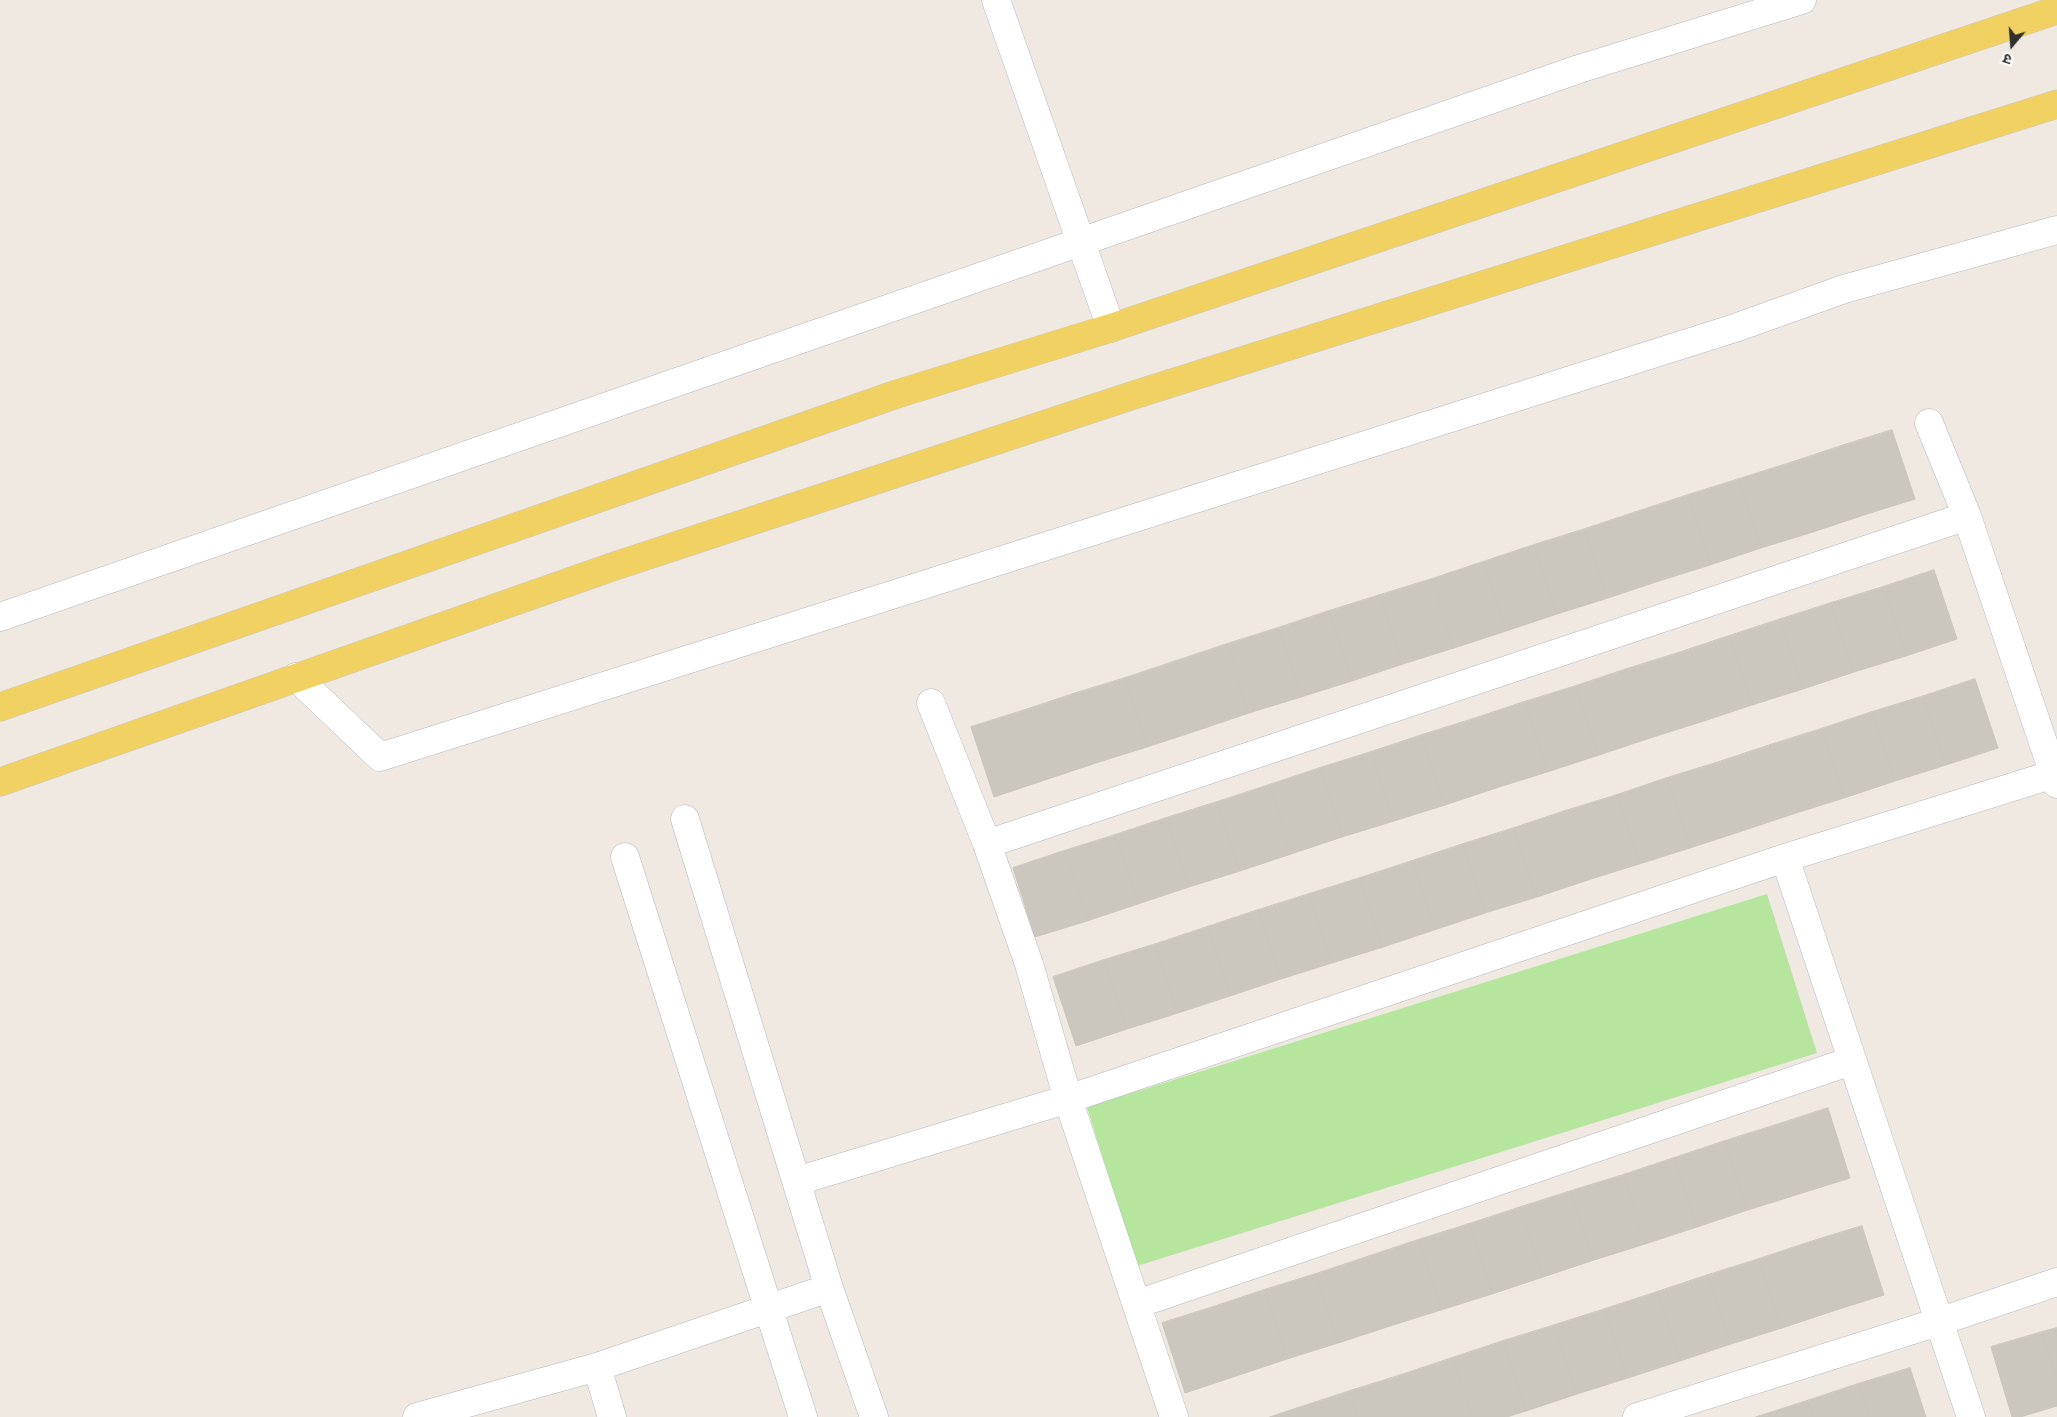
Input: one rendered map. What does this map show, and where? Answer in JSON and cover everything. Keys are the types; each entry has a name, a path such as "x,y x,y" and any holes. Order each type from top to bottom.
{"main road":[{"path":"0,707 897,394 1111,328 2057,10"},
{"path":"0,782 612,567 1128,397 2057,104"}],"street":[{"path":"996,0 1111,328"},
{"path":"0,617 1081,244 1579,69 1802,0"},
{"path":"296,677 380,757 1735,328 1844,289 2057,230"},
{"path":"797,1181 1068,1099 1785,858 2055,779 1967,516 1929,423"},
{"path":"986,844 1967,516"},
{"path":"931,703 986,844 1028,964 1068,1099 1174,1417"},
{"path":"685,819 829,1288 874,1417"},
{"path":"625,857 803,1417"},
{"path":"1785,858 1971,1417"},
{"path":"1136,1304 1852,1061"},
{"path":"1637,1417 1938,1322 2057,1282"},
{"path":"417,1417 467,1411 829,1288"},
{"path":"597,1367 612,1417"}],"green space":[{"path":"1767,894 1817,1053 1137,1266 1087,1107"}],"building":[{"path":"1892,430 1915,499 1864,515 1841,446"},
{"path":"1841,446 1864,515 1813,532 1790,463"},
{"path":"1790,463 1813,532 1761,548 1739,479"},
{"path":"1739,479 1761,548 1710,565 1688,495"},
{"path":"1688,495 1710,565 1659,581 1636,512"},
{"path":"1636,512 1659,581 1608,598 1585,529"},
{"path":"1585,529 1608,598 1557,614 1534,545"},
{"path":"1534,545 1557,614 1506,631 1483,562"},
{"path":"1483,562 1506,631 1454,648 1432,579"},
{"path":"1934,570 1957,639 1906,656 1883,587"},
{"path":"1432,579 1454,648 1403,664 1380,595"},
{"path":"1883,587 1906,656 1854,672 1831,603"},
{"path":"1380,595 1403,664 1352,681 1329,611"},
{"path":"1831,603 1854,672 1803,689 1781,619"},
{"path":"1329,611 1352,681 1301,697 1278,628"},
{"path":"1781,619 1803,689 1752,705 1729,636"},
{"path":"1278,628 1301,697 1249,713 1227,644"},
{"path":"1729,636 1752,705 1701,722 1678,653"},
{"path":"1227,644 1249,713 1199,730 1176,661"},
{"path":"1678,653 1701,722 1650,738 1627,669"},
{"path":"1176,661 1199,730 1147,747 1125,678"},
{"path":"1627,669 1650,738 1599,755 1576,686"},
{"path":"1125,678 1147,747 1096,763 1073,694"},
{"path":"1975,679 1998,748 1946,765 1924,696"},
{"path":"1576,686 1599,755 1547,772 1524,702"},
{"path":"1073,694 1096,763 1045,780 1022,711"},
{"path":"1924,696 1946,765 1895,781 1872,712"},
{"path":"1524,702 1547,772 1496,788 1473,719"},
{"path":"1022,711 1045,780 994,797 971,727"},
{"path":"1872,712 1895,781 1844,798 1821,729"},
{"path":"1473,719 1496,788 1445,805 1422,735"},
{"path":"1821,729 1844,798 1793,814 1770,745"},
{"path":"1422,735 1445,805 1394,821 1371,752"},
{"path":"1770,745 1793,814 1742,831 1719,762"},
{"path":"1371,752 1394,821 1342,837 1320,768"},
{"path":"1719,762 1742,831 1690,848 1667,778"},
{"path":"1320,768 1342,837 1291,854 1269,785"},
{"path":"1667,778 1690,848 1639,864 1617,795"},
{"path":"1269,785 1291,854 1240,871 1217,802"},
{"path":"1617,795 1639,864 1588,880 1565,811"},
{"path":"1217,802 1240,871 1189,887 1166,818"},
{"path":"1565,811 1588,880 1537,897 1514,828"},
{"path":"1166,818 1189,887 1138,904 1115,835"},
{"path":"1514,828 1537,897 1485,913 1463,844"},
{"path":"1115,835 1138,904 1087,921 1064,851"},
{"path":"1463,844 1485,913 1434,930 1412,861"},
{"path":"1064,851 1087,921 1035,937 1013,868"},
{"path":"1412,861 1434,930 1383,947 1360,878"},
{"path":"1360,878 1383,947 1332,963 1309,894"},
{"path":"1309,894 1332,963 1281,979 1258,910"},
{"path":"1258,910 1281,979 1230,996 1207,927"},
{"path":"1207,927 1230,996 1178,1013 1156,944"},
{"path":"1156,944 1178,1013 1127,1029 1104,960"},
{"path":"1104,960 1127,1029 1076,1046 1053,977"},
{"path":"1828,1108 1850,1178 1799,1194 1776,1125"},
{"path":"1776,1125 1799,1194 1748,1210 1725,1141"},
{"path":"1725,1141 1748,1210 1697,1227 1674,1158"},
{"path":"1674,1158 1697,1227 1645,1244 1623,1175"},
{"path":"1623,1175 1645,1244 1594,1260 1571,1191"},
{"path":"1571,1191 1594,1260 1543,1277 1521,1207"},
{"path":"1521,1207 1543,1277 1492,1294 1469,1224"},
{"path":"1469,1224 1492,1294 1441,1310 1418,1240"},
{"path":"1862,1226 1884,1295 1833,1311 1810,1242"},
{"path":"1418,1240 1441,1310 1390,1326 1367,1257"},
{"path":"1810,1242 1833,1311 1782,1328 1759,1259"},
{"path":"1367,1257 1390,1326 1338,1343 1316,1274"},
{"path":"1759,1259 1782,1328 1731,1344 1708,1275"},
{"path":"1316,1274 1338,1343 1287,1359 1264,1290"},
{"path":"1708,1275 1731,1344 1680,1361 1657,1292"},
{"path":"1264,1290 1287,1359 1236,1376 1213,1307"},
{"path":"1657,1292 1680,1361 1628,1378 1605,1309"},
{"path":"1213,1307 1236,1376 1185,1393 1162,1323"},
{"path":"1605,1309 1628,1378 1577,1394 1555,1325"},
{"path":"1555,1325 1577,1394 1526,1411 1503,1341"},
{"path":"2057,1328 2057,1381 2042,1332"},
{"path":"2042,1332 2057,1381 2057,1406 2020,1417 2012,1417 1991,1347"},
{"path":"1503,1341 1526,1411 1507,1417 1472,1417 1452,1358"},
{"path":"1452,1358 1472,1417 1415,1417 1401,1375"},
{"path":"1910,1368 1926,1417 1869,1417 1858,1384"},
{"path":"1401,1375 1415,1417 1358,1417 1350,1391"},
{"path":"1858,1384 1869,1417 1813,1417 1807,1401"},
{"path":"1350,1391 1358,1417 1301,1417 1298,1408"},
{"path":"1807,1401 1813,1417 1756,1417"},
{"path":"1298,1408 1301,1417 1270,1417"}]}
